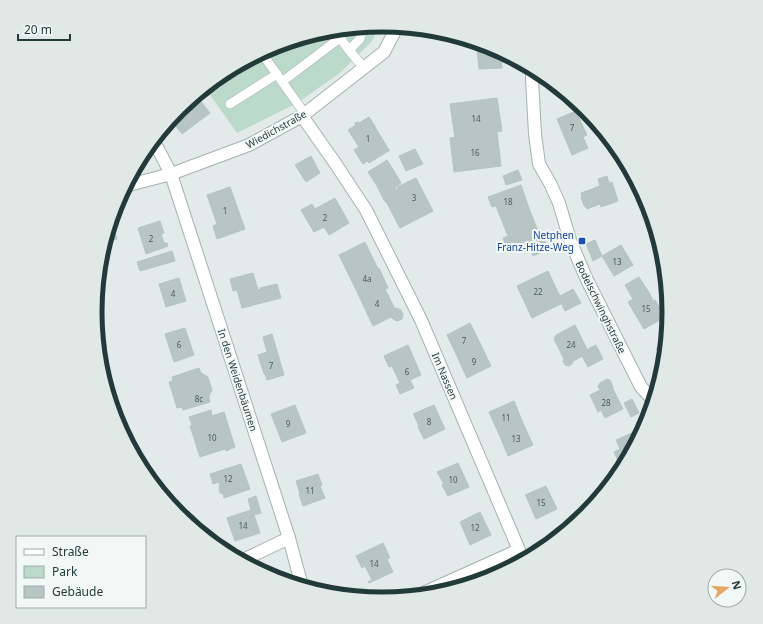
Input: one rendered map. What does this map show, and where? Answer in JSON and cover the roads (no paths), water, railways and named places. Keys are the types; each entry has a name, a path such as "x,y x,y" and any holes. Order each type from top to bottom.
{"street":[{"name":"Wiedichstraße","path":"132,184 171,174 249,145 304,115 384,52 394,33"},
{"name":"Bodelschwinghstraße","path":"532,76 535,134 539,164 559,203 570,240 587,280 641,387 649,395"},
{"name":"Im Nassen","path":"304,115 366,210 421,320 519,550 438,586"},
{"name":"In den Weidenbäumen","path":"156,146 171,174 289,538 300,580"},
{"path":"248,558 289,538"}],"lane":[{"path":"349,50 360,39 361,33"},
{"path":"338,35 364,68"},
{"path":"230,104 280,78 340,38"},
{"path":"266,57 304,115"}],"place":[{"name":"Netphen Franz-Hitze-Weg","path":"582,241"}]}
